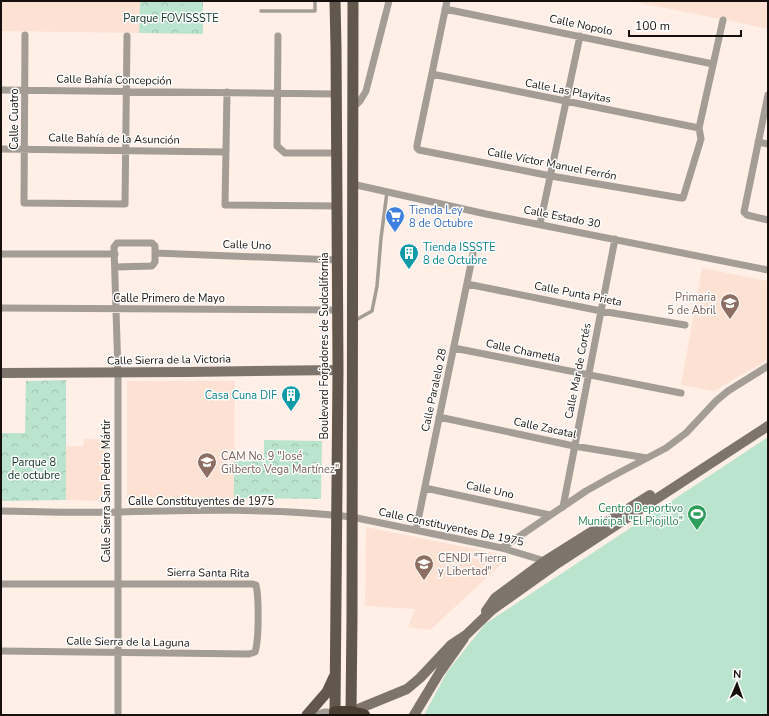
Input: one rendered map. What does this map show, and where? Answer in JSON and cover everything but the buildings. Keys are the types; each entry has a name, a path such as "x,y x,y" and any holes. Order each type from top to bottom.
{"highway":[{"path":"335,713 364,715"}],"main road":[{"name":"Boulevard Forjadores de Sudcalifornia","path":"335,1 338,310 335,713"},
{"path":"353,1 351,714 407,689 420,678 451,645 466,635 492,610 558,563 768,426"},
{"name":"Calle Sierra de la Victoria","path":"1,373 338,370"},
{"path":"483,619 495,598 545,561 669,483 686,479"},
{"path":"414,715 440,672 466,635"},
{"path":"307,715 327,692 335,675"}],"street":[{"path":"352,108 360,101 366,90 389,1"},
{"path":"432,74 447,1"},
{"name":"Calle Nopolo","path":"445,9 713,64"},
{"path":"699,128 723,20"},
{"name":"Calle Cuatro","path":"25,35 24,203 125,204 126,150"},
{"path":"126,150 127,36"},
{"path":"278,36 277,146 285,153 336,153"},
{"path":"540,224 580,36"},
{"name":"Calle Las Playitas","path":"432,74 699,128"},
{"name":"Calle Víctor Manuel Ferrón","path":"432,74 417,148 419,150 551,176 683,198 701,139 699,128"},
{"name":"Calle Bahía Concepción","path":"1,90 336,94"},
{"path":"227,92 225,205 337,206"},
{"path":"768,95 744,209 745,214 768,220"},
{"path":"758,142 768,144"},
{"name":"Calle Bahía de la Asunción","path":"1,149 226,152"},
{"name":"Calle Estado 30","path":"352,184 486,214 768,270"},
{"name":"Calle Mar de Cortés","path":"563,507 615,239"},
{"path":"1,254 115,254 114,246 117,242 152,243 155,246 155,262 152,266 115,267"},
{"name":"Calle Uno","path":"155,253 337,260"},
{"name":"Calle Sierra San Pedro Mártir","path":"115,254 118,373 118,715"},
{"name":"Calle Paralelo 28","path":"416,530 473,254"},
{"name":"Calle Punta Prieta","path":"467,284 601,311 685,325"},
{"name":"Calle Primero de Mayo","path":"1,308 338,310"},
{"name":"Calle Chametla","path":"454,348 588,376 681,393"},
{"path":"502,548 605,480 666,448 686,433 716,401 743,381 768,366"},
{"name":"Calle Zacatal","path":"439,417 574,446 647,458"},
{"name":"Calle Uno","path":"425,488 550,515"},
{"name":"Calle Constituyentes de 1975","path":"1,511 243,511 298,512 352,517"},
{"name":"Calle Constituyentes De 1975","path":"352,517 502,548 545,561"},
{"name":"Sierra Santa Rita","path":"117,584 191,583 256,585 257,647 255,652"},
{"path":"1,584 117,584"},
{"name":"Calle Sierra de la Laguna","path":"1,651 228,654 250,654 255,652"},
{"path":"314,715 324,712 335,713"}],"lane":[{"path":"261,11 315,11 315,1"},
{"path":"352,322 372,311 377,286 381,238 388,192"}],"shaded area":[{"path":"1,1 140,1 139,33 1,31"},
{"path":"630,1 768,1 768,29 745,24"},
{"name":"Primaria 5 de Abril","path":"702,268 768,281 768,360 714,391 681,385"},
{"path":"127,381 235,381 234,498 127,498"},
{"path":"84,439 105,439 105,501 66,500 66,446 83,446"},
{"name":"CENDI \"Tierra y Libertad\"","path":"366,527 510,556 430,630 408,627 415,609 365,606"}],"green space":[{"name":"Parque FOVISSSTE","path":"140,1 203,1 203,34 139,33"},
{"path":"183,1 202,1 202,27 182,26"},
{"name":"Parque 8 de octubre","path":"66,380 66,500 1,501 1,433 25,433 26,381"},
{"name":"Centro Deportivo Municipal \"El Piojillo\"","path":"768,437 768,715 424,715 447,672 485,624"},
{"path":"264,440 322,441 321,499 234,498 234,461 264,461"}],"place":[{"name":"Tienda Ley 8 de Octubre","path":"395,233"},
{"name":"Tienda ISSSTE 8 de Octubre","path":"409,270"},
{"name":"Primaria 5 de Abril","path":"730,320"},
{"name":"Casa Cuna DIF","path":"291,412"},
{"name":"CAM No. 9 \"José Gilberto Vega Martínez\"","path":"207,479"},
{"name":"Centro Deportivo Municipal \"El Piojillo\"","path":"697,531"},
{"name":"CENDI \"Tierra y Libertad\"","path":"424,581"}]}
